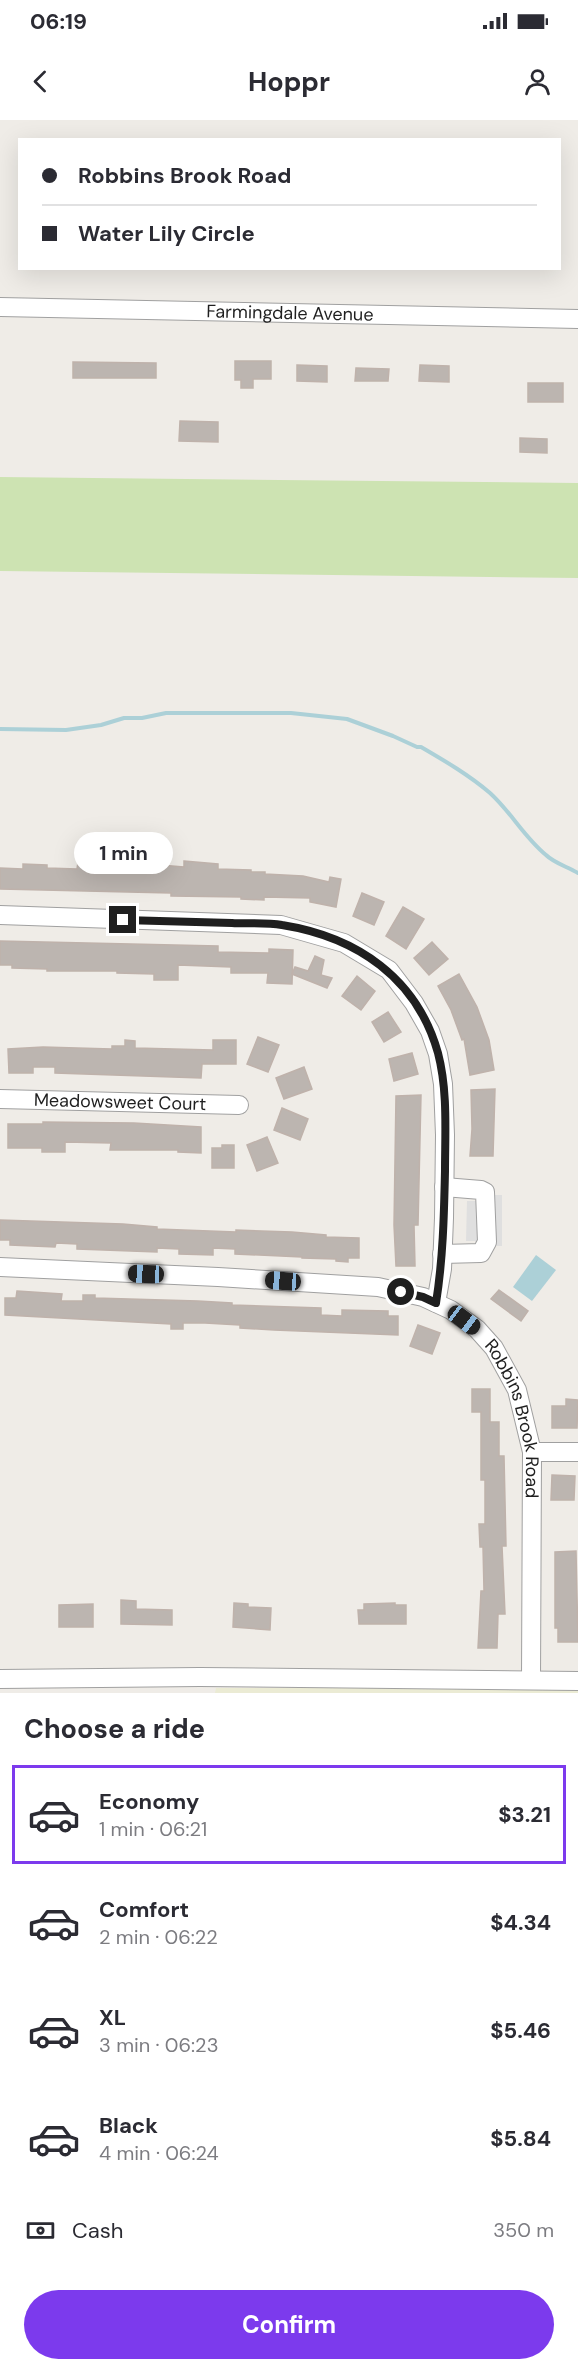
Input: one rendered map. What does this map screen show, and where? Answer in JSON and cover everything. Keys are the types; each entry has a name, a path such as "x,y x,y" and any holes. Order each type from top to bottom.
{"street":[{"name":"Farmingdale Avenue","path":"0,307 578,319"},
{"path":"0,915 281,925 344,943 389,970 414,1003 430,1031 438,1054 443,1084 442,1254 436,1303"},
{"name":"Meadowsweet Court","path":"0,1099 239,1105"},
{"path":"442,1254 481,1253 487,1242 485,1192 444,1187"},
{"name":"Robbins Brook Road","path":"0,1267 378,1287 423,1297 451,1310 477,1329 494,1348 517,1390 532,1452 531,1680"},
{"path":"532,1452 578,1452"},
{"path":"0,1679 107,1686 200,1677 578,1681"}],"green space":[{"path":"0,477 578,483 578,578 0,571"},
{"path":"216,1688 578,1688 578,1693 215,1693"}],"shaded area":[{"path":"477,1195 502,1195 502,1246 478,1246 475,1241 466,1241 467,1201 477,1201"}],"water":[{"path":"536,1255 556,1270 532,1301 513,1287"}],"building":[{"path":"235,361 271,361 271,379 253,379 253,388 241,388 241,380 235,380"},
{"path":"73,362 156,363 156,378 73,378"},
{"path":"297,365 327,366 327,382 297,381"},
{"path":"420,365 449,366 449,382 419,381"},
{"path":"356,368 389,369 388,381 355,381"},
{"path":"528,383 563,383 563,402 528,402"},
{"path":"180,421 218,422 218,442 179,441"},
{"path":"520,438 547,439 547,453 520,452"},
{"path":"184,861 218,864 218,869 303,876 329,882 330,877 341,879 336,907 310,902 310,898 264,897 264,900 241,899 241,897 171,896 171,893 0,889 0,868 23,869 23,864 77,869 78,862 90,862 89,868 149,869 149,864 184,867"},
{"path":"362,893 384,902 374,925 353,916"},
{"path":"403,907 424,919 406,949 386,936"},
{"path":"0,941 218,946 218,952 269,953 269,949 293,950 292,984 267,983 268,973 231,973 231,967 178,965 178,980 154,980 154,974 117,973 117,971 47,971 47,969 12,968 12,965 0,965"},
{"path":"432,942 448,959 429,975 414,958"},
{"path":"315,956 324,960 321,975 332,978 327,988 292,974 295,967 308,971"},
{"path":"459,974 477,1007 489,1040 494,1070 470,1075 464,1039 462,1040 451,1010 438,986"},
{"path":"357,976 375,991 361,1010 342,996"},
{"path":"388,1012 401,1032 384,1042 372,1022"},
{"path":"258,1037 279,1045 268,1072 247,1064"},
{"path":"125,1040 135,1041 135,1048 213,1050 213,1040 236,1040 236,1064 202,1064 201,1078 55,1073 55,1067 33,1067 33,1073 9,1073 8,1049 43,1047 112,1049 112,1046 125,1046"},
{"path":"412,1053 418,1074 394,1081 389,1059"},
{"path":"304,1067 312,1089 284,1099 276,1078"},
{"path":"495,1089 493,1156 470,1156 471,1090"},
{"path":"421,1095 418,1225 414,1225 415,1266 396,1266 394,1225 396,1096"},
{"path":"282,1108 308,1119 300,1140 274,1130"},
{"path":"43,1122 134,1123 201,1127 201,1153 178,1152 178,1150 110,1150 111,1143 65,1142 65,1152 42,1152 42,1148 8,1148 8,1124 43,1124"},
{"path":"267,1137 278,1163 257,1171 247,1145"},
{"path":"222,1145 234,1145 234,1168 212,1168 212,1148 222,1148"},
{"path":"0,1220 123,1224 157,1227 157,1229 292,1232 326,1235 326,1237 359,1238 359,1258 348,1258 348,1262 336,1261 336,1259 235,1254 235,1249 213,1248 213,1255 179,1254 179,1249 157,1248 157,1252 77,1249 77,1244 56,1243 55,1247 10,1245 10,1240 0,1240"},
{"path":"499,1290 528,1311 521,1321 491,1299"},
{"path":"17,1291 62,1294 61,1301 83,1301 83,1295 95,1295 95,1298 321,1308 321,1315 342,1316 342,1310 388,1311 388,1316 398,1316 398,1335 240,1328 240,1325 205,1323 183,1323 183,1329 171,1329 171,1324 5,1315 5,1298 16,1298"},
{"path":"418,1325 440,1333 432,1354 410,1346"},
{"path":"472,1389 490,1389 490,1422 499,1422 499,1456 504,1456 506,1546 502,1546 505,1614 498,1614 497,1648 478,1648 481,1591 484,1591 483,1547 480,1547 479,1524 485,1524 485,1480 481,1480 481,1412 472,1412"},
{"path":"566,1399 578,1400 577,1428 552,1428 552,1406 566,1406"},
{"path":"552,1475 575,1476 574,1500 551,1500"},
{"path":"576,1551 578,1642 558,1642 558,1628 555,1628 555,1552"},
{"path":"121,1600 136,1601 136,1609 172,1610 172,1625 121,1624"},
{"path":"234,1603 248,1604 248,1607 271,1608 270,1630 233,1627"},
{"path":"395,1603 395,1605 406,1605 406,1624 359,1624 358,1610 364,1610 364,1604"},
{"path":"93,1604 93,1627 59,1627 59,1605"}],"waterway":[{"path":"0,729 66,730 101,725 124,718 142,718 166,713 291,713 347,719 421,747 465,774 498,800 549,858 578,873"}],"route":[{"path":"123,920 281,925 313,932 344,943 389,970 414,1003 430,1031 438,1054 443,1084 445,1135 442,1269 436,1303 423,1297 401,1292"}]}
